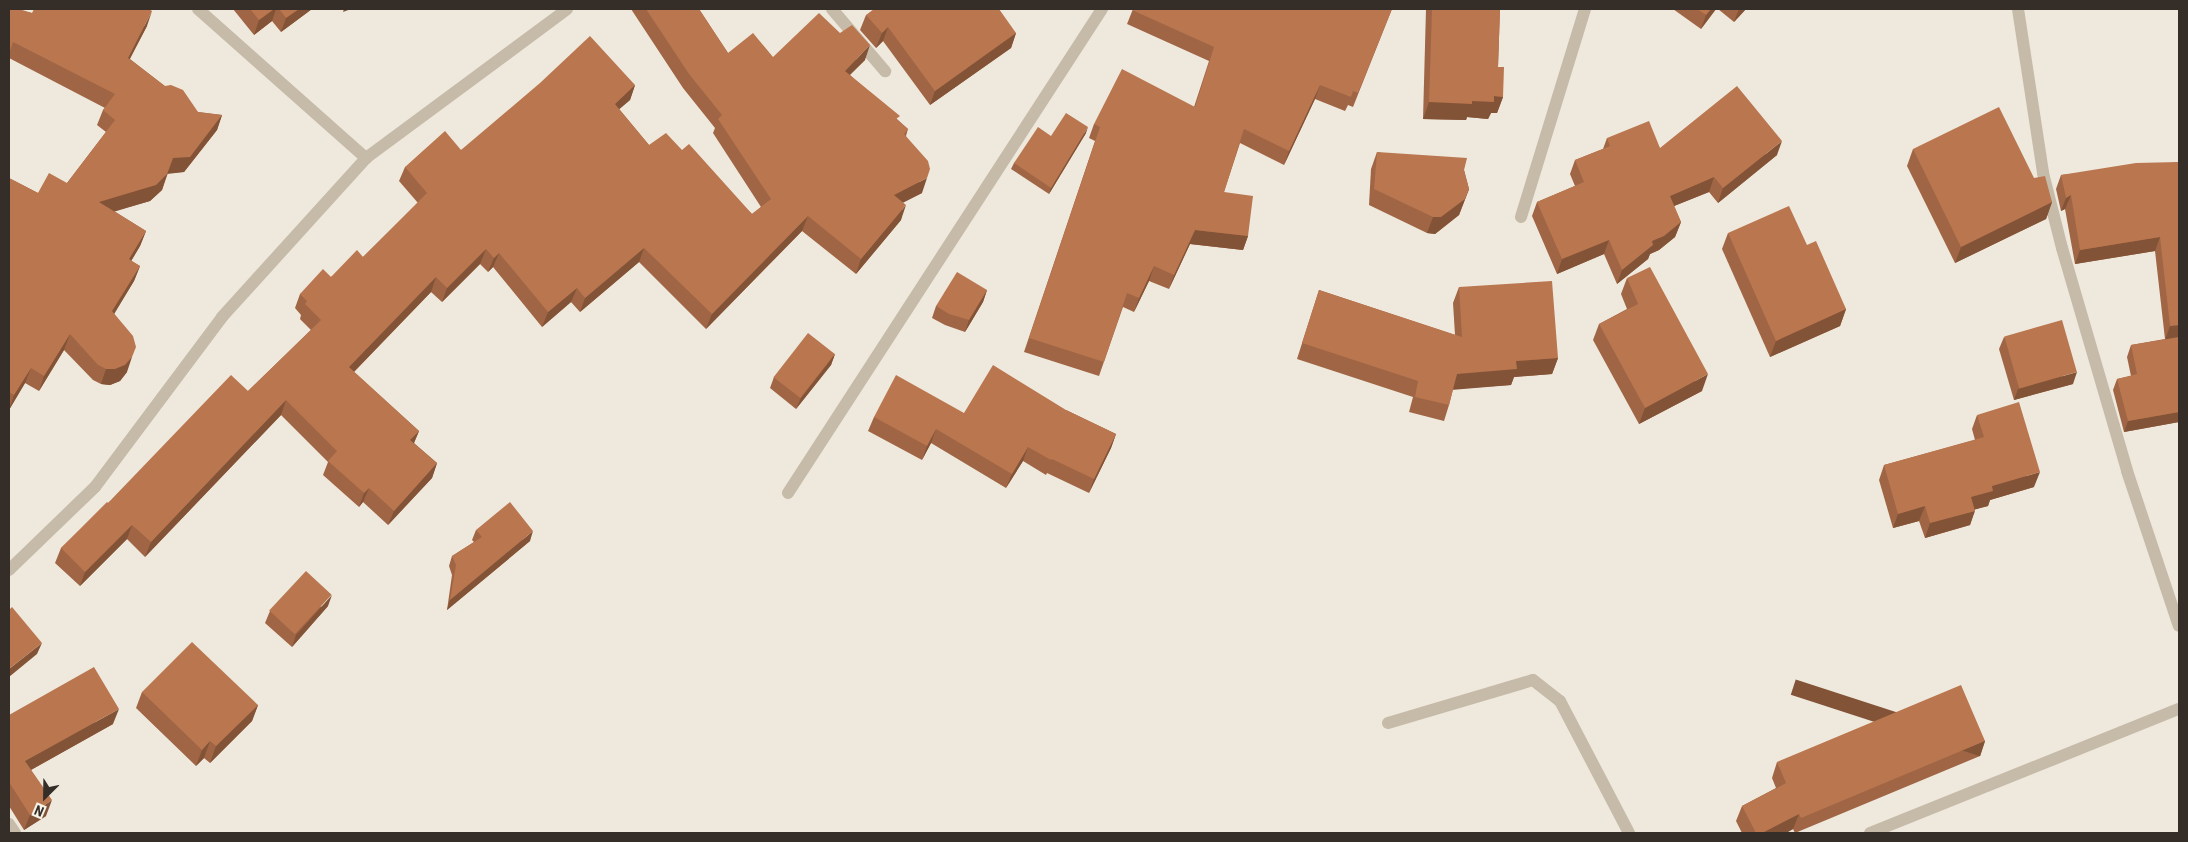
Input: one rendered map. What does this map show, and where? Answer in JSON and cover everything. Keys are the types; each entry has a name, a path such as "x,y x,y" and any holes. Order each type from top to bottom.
{"street":[{"path":"198,9 366,158"},
{"path":"9,570 94,487 222,317 366,158 567,9"},
{"path":"832,9 885,71"},
{"path":"788,493 1102,9"},
{"path":"1521,217 1585,9"},
{"path":"2018,9 2043,172 2062,248 2127,471 2179,626"},
{"path":"1388,723 1532,680 1560,701 1629,833"},
{"path":"1870,833 2179,709"},
{"path":"9,824 15,833"}],"building":[{"path":"9,9 19,9 32,13 34,9 149,9 152,11 128,58 165,86 171,85 183,90 198,112 222,115 190,157 173,158 167,174 156,185 99,202 146,231 129,259 140,266 112,311 133,336 136,347 132,357 125,365 115,369 106,369 98,365 70,334 44,376 31,368 14,395 9,392 9,178 38,193 49,173 67,183 115,120 103,110 115,94 13,42 9,54"},
{"path":"250,9 274,9 259,20"},
{"path":"279,9 299,9 286,18"},
{"path":"646,9 699,9 728,53 753,33 773,57 819,13 840,33 852,25 870,45 845,71 900,116 896,119 908,129 904,134 928,161 930,169 927,178 894,195 906,205 861,259 808,216 712,314 644,248 585,298 577,288 548,312 499,253 494,258 486,249 447,288 436,277 349,367 419,431 410,440 437,463 394,511 369,488 364,493 328,461 337,451 286,400 151,542 132,525 85,572 61,548 108,503 231,375 248,391 321,320 305,304 307,301 300,294 323,269 331,277 357,250 363,257 427,193 405,167 445,131 461,150 540,83 590,36 635,85 615,104 649,145 666,133 682,150 689,144 752,214 771,199 718,119 722,115 689,74"},
{"path":"874,9 999,9 1016,33 935,91 888,27 882,33 866,15"},
{"path":"1133,9 1392,9 1358,93 1353,91 1351,97 1320,85 1289,151 1244,129 1224,192 1253,196 1248,236 1195,230 1174,275 1154,266 1139,298 1127,293 1104,362 1029,338 1100,127 1094,124 1122,69 1195,107 1214,47"},
{"path":"1432,9 1500,9 1498,67 1504,67 1503,97 1494,96 1494,102 1472,101 1472,104 1429,102"},
{"path":"1697,9 1711,9 1706,15"},
{"path":"1737,86 1782,141 1723,188 1714,177 1670,196 1681,222 1664,236 1652,241 1653,245 1622,270 1609,240 1562,259 1537,202 1584,182 1575,160 1610,146 1607,138 1649,121 1660,148"},
{"path":"1999,107 2034,178 2045,176 2052,202 1961,247 1913,149"},
{"path":"1066,113 1088,127 1051,188 1014,163 1038,127 1051,136"},
{"path":"1377,152 1467,158 1464,170 1469,189 1465,199 1441,217 1433,217 1374,189"},
{"path":"2179,162 2179,325 2170,326 2160,237 2080,250 2071,195 2066,198 2061,175 2136,163"},
{"path":"1789,206 1807,245 1816,241 1846,309 1776,341 1728,233"},
{"path":"1650,267 1708,374 1645,408 1599,324 1638,304 1627,278"},
{"path":"957,272 987,290 969,320 949,314 936,306"},
{"path":"1552,281 1558,358 1516,361 1517,369 1457,374 1449,405 1415,397 1418,381 1302,343 1319,290 1462,337 1459,287"},
{"path":"2062,320 2077,372 2019,388 2004,337"},
{"path":"808,333 835,354 800,398 774,377"},
{"path":"2179,337 2179,412 2128,421 2117,379 2137,374 2131,345"},
{"path":"993,365 1066,410 1116,434 1094,479 1051,460 1028,447 1012,474 936,429 927,446 874,417 896,375 964,413"},
{"path":"2019,402 2040,472 1992,486 1993,491 1971,497 1975,511 1930,523 1925,506 1898,514 1884,465 1984,437 1977,415"},
{"path":"510,502 533,531 450,600 456,565 452,556 482,537 476,530"},
{"path":"306,571 332,595 295,634 269,610"},
{"path":"12,607 42,643 9,669 9,610"},
{"path":"192,642 258,705 216,746 210,741 202,750 142,692"},
{"path":"94,667 119,709 25,761 52,800 30,815 9,782 9,715"},
{"path":"1961,685 1985,741 1801,818 1799,814 1762,833 1756,833 1742,806 1786,783 1777,762"}]}
